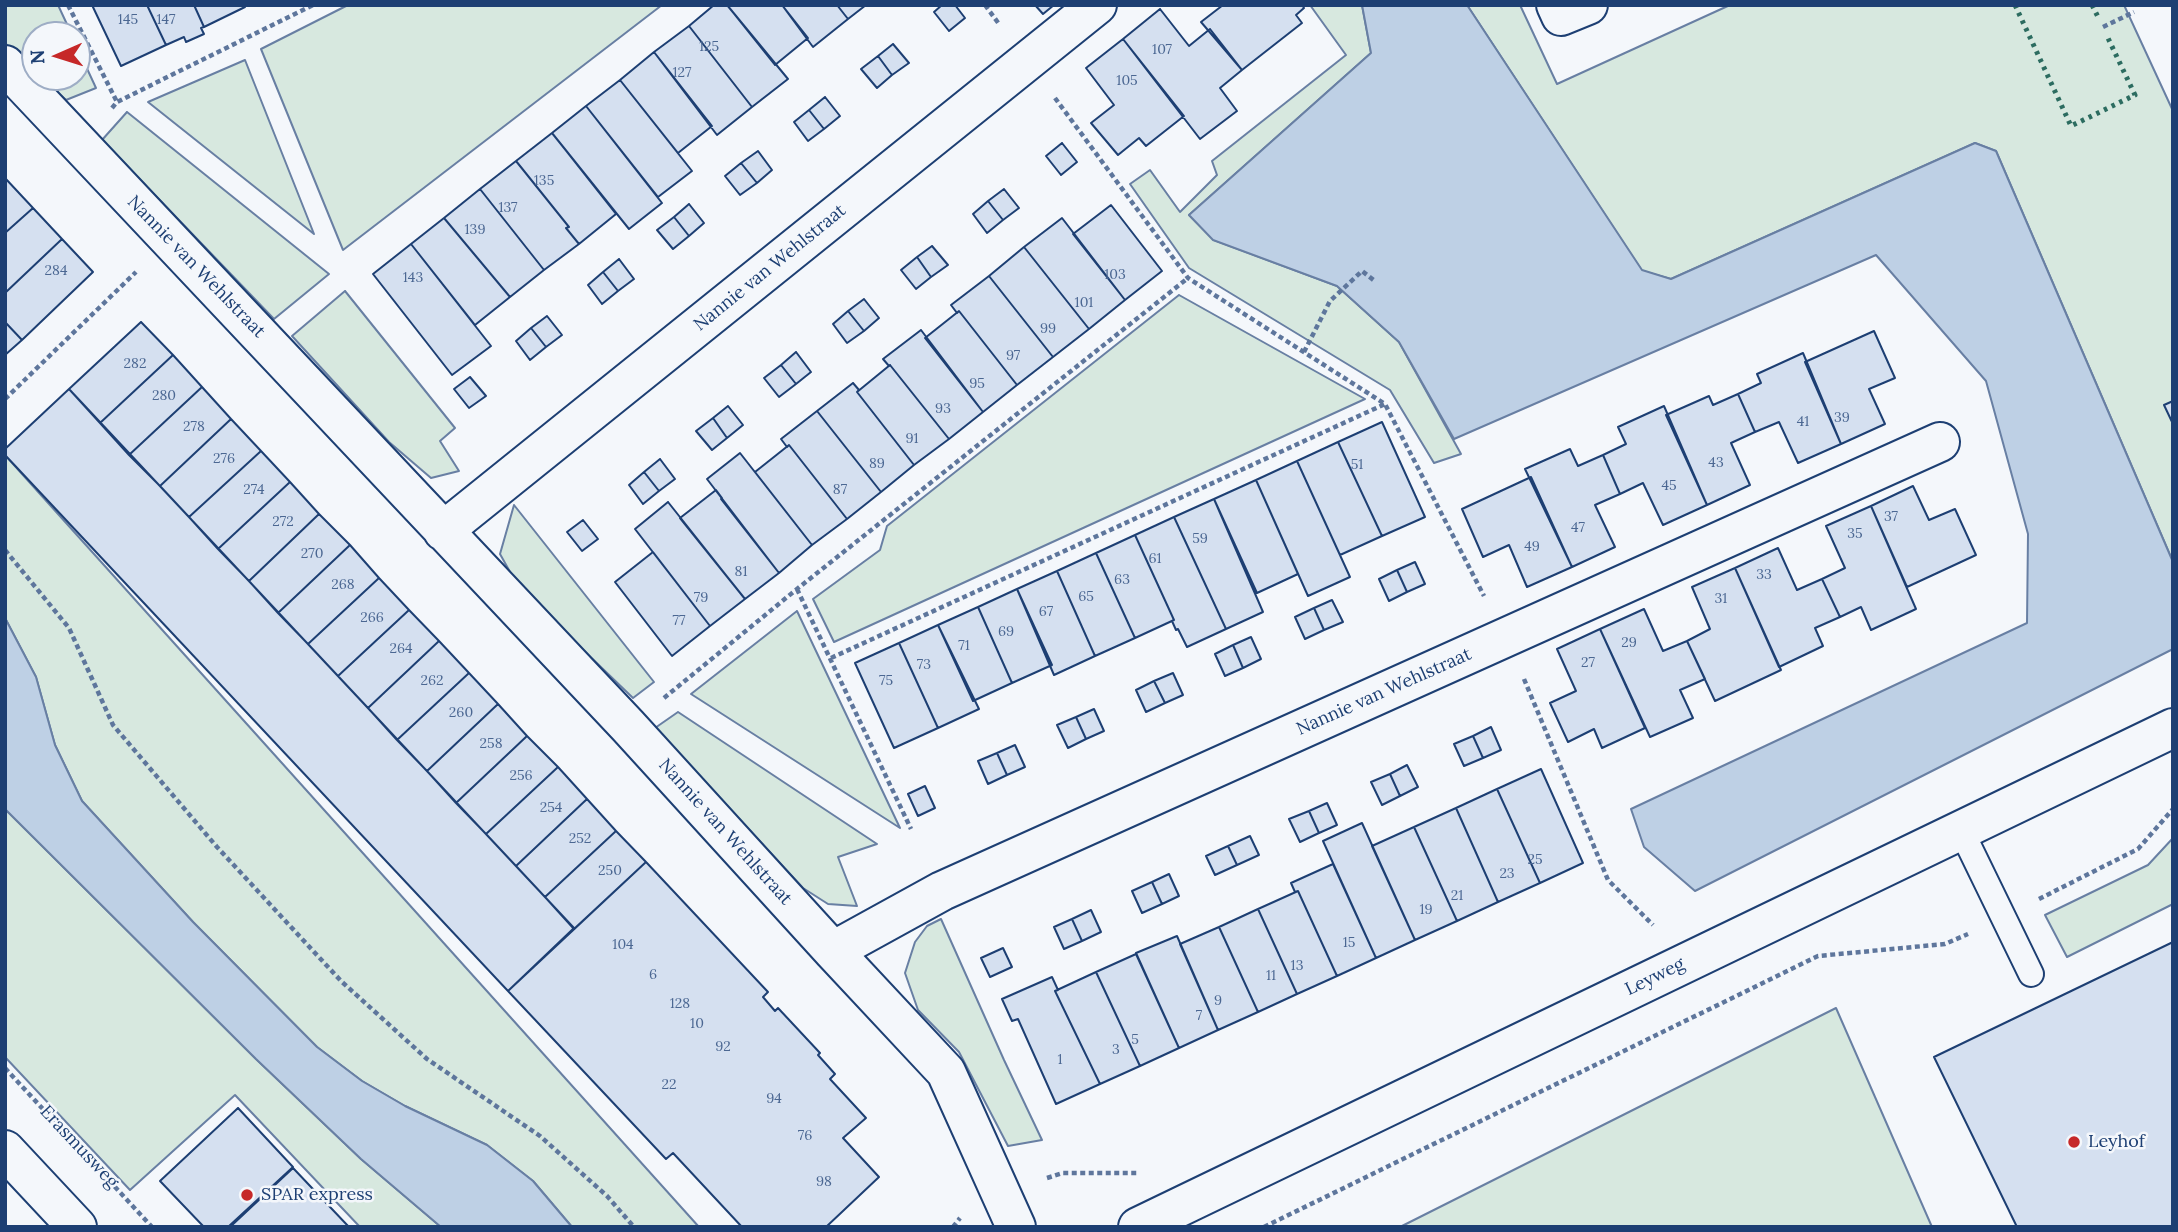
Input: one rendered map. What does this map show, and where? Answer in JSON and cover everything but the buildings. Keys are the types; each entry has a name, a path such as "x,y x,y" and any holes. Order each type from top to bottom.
{"street":[{"name":"Nannie van Wehlstraat","path":"443,531 1097,5"},
{"path":"1556,5 1561,16 1588,5"},
{"name":"Nannie van Wehlstraat","path":"5,65 628,726 946,1072 1016,1227"},
{"name":"Nannie van Wehlstraat","path":"833,951 942,891 1940,442"},
{"name":"Leyweg","path":"1138,1227 2173,728"},
{"path":"5,1150 77,1227"}],"lane":[{"path":"1961,830 2031,974"}],"path":[{"path":"68,5 117,102 313,5"},
{"path":"985,5 1188,278 1385,404 1506,637 1608,880 1655,927"},
{"path":"2103,27 2134,12"},
{"path":"5,399 169,240"},
{"path":"1304,352 1330,301 1341,290 1362,271 1376,282"},
{"path":"628,726 1188,278"},
{"path":"831,658 1385,404"},
{"path":"5,551 69,628 113,725 217,847 341,981 426,1059 540,1136 607,1196 634,1227"},
{"path":"797,589 911,829"},
{"path":"1264,1227 1818,956 1945,944 2138,849 2173,809"},
{"name":"Erasmusweg","path":"5,1068 152,1227"}],"shaded area":[{"path":"5,5 58,5 65,21 21,21 21,58 5,43"},
{"path":"348,5 662,5 343,250 261,49"},
{"path":"1310,5 1362,5 1371,53 1189,215 1214,240 1337,286 1399,342 1461,454 1434,463 1390,390 1189,268 1130,184 1150,170 1180,212 1217,175 1212,161 1346,55"},
{"path":"1467,5 1520,5 1557,84 1730,5 2124,5 2173,111 2173,562 1996,151 1975,143 1671,279 1642,271"},
{"path":"245,60 314,234 148,102"},
{"path":"91,77 96,88 91,90"},
{"path":"56,91 88,91 66,100"},
{"path":"127,112 329,274 274,319 102,140"},
{"path":"345,291 455,428 440,441 459,471 431,478 389,442 292,336"},
{"path":"1179,295 1365,399 834,642 813,599 880,550 887,526"},
{"path":"5,455 699,1227 572,1227 533,1181 487,1145 405,1106 362,1081 317,1047 193,922 82,801 55,745 36,677 5,618"},
{"path":"514,505 654,682 633,698 519,588 500,554"},
{"path":"797,611 900,828 691,694"},
{"path":"678,712 877,844 838,857 857,906 828,904 803,888 655,728"},
{"path":"5,809 256,1059 361,1159 441,1227 360,1227 235,1095 130,1190 5,1057"},
{"path":"2173,838 2173,904 2067,957 2045,915 2148,865"},
{"path":"941,919 1042,1140 1008,1146 959,1052 918,1010 905,973 915,942 927,926"},
{"path":"1836,1008 1932,1227 1400,1227"}],"water":[{"path":"1362,5 1467,5 1642,270 1671,279 1975,143 1996,151 2173,562 2173,649 1695,891 1644,847 1631,809 2027,623 2028,534 1986,381 1876,255 1454,439 1399,342 1337,286 1213,240 1189,215 1371,53"},
{"path":"5,618 36,677 55,745 82,801 193,922 317,1047 362,1081 405,1106 487,1145 533,1181 572,1227 441,1227 361,1159 256,1059 5,809"}],"hedge":[{"path":"2015,5 2071,126 2135,95 2107,36"},
{"path":"2092,5 2098,17"}],"place":[{"name":"Leyhof","path":"2074,1142"},
{"name":"SPAR express","path":"247,1195"}]}
